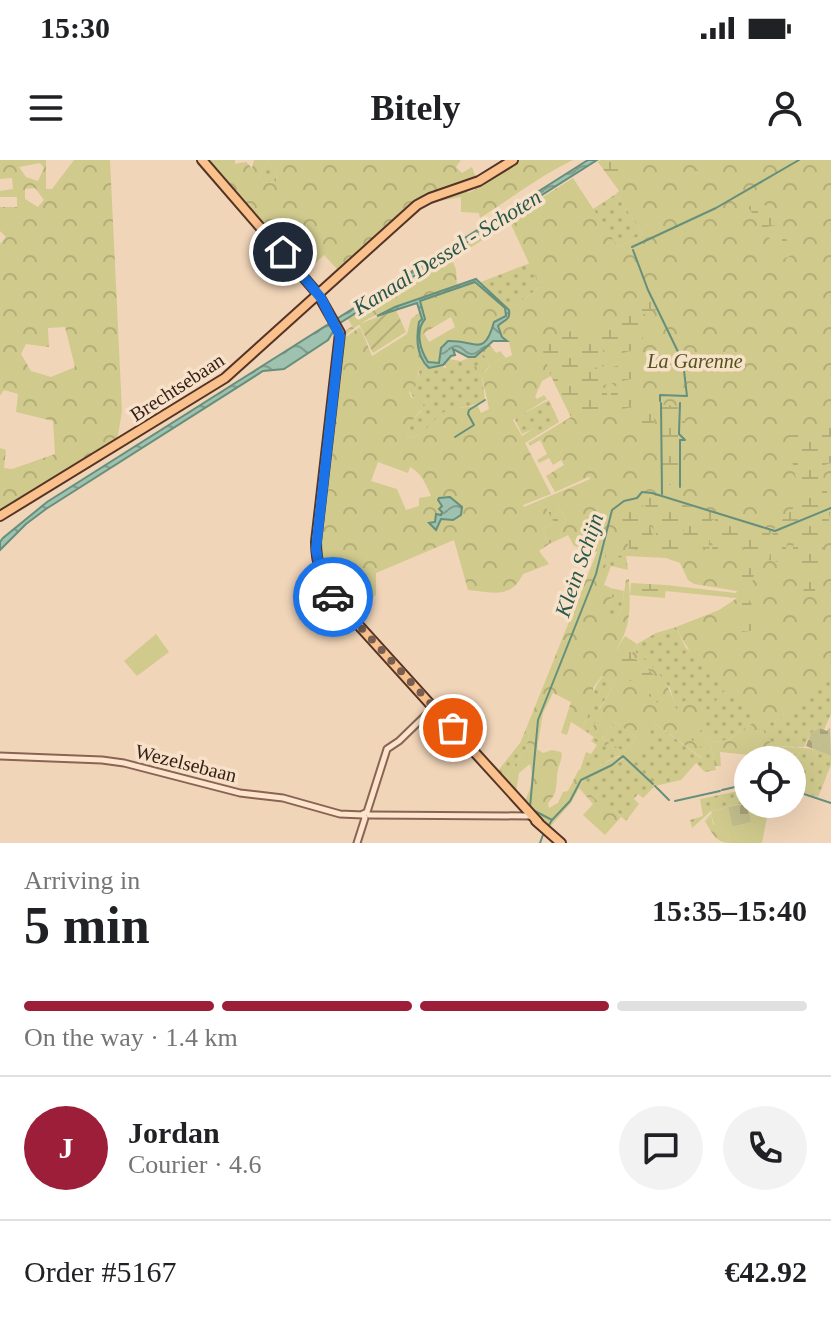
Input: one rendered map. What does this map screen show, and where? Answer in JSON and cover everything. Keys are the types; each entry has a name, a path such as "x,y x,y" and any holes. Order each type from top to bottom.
{"main road":[{"path":"202,160 318,294 334,322 340,346 316,542 317,561 323,580 334,598 561,843"},
{"name":"Brechtsebaan","path":"0,516 225,378 417,205 479,181 513,160"},
{"path":"520,802 526,816 542,825"}],"street":[{"path":"357,843 387,749 433,707"},
{"name":"Wezelsebaan","path":"0,756 102,760 127,764 240,793 283,798 340,814 526,816"}],"green space":[{"path":"0,160 46,160 46,189 52,189 74,160 110,160 122,411 117,441 0,512 0,448 6,450 4,468 12,469 55,454 53,421 16,412 18,394 4,390 0,396 0,244 6,237 0,231 0,207 17,207 17,197 0,197 0,191 13,189 12,178 0,179","holes":["40,163 44,168 38,181 26,177 19,167","35,188 44,200 38,207 25,199 25,189","65,327 75,367 51,377 31,371 21,354 26,344 49,347 48,328"]},
{"path":"207,160 235,160 235,164 246,162 252,168 254,160 461,160 456,167 462,173 472,167 476,178 464,183 468,193 484,185 485,175 509,160 573,160 480,218 479,213 461,212 461,197 429,203 338,282 331,274 337,269 324,255 305,272","holes":["268,161 277,171 276,182 264,183 259,176"]},
{"name":"La Garenne","path":"601,160 831,160 831,676 789,712 762,728 772,746 734,746 734,753 720,752 721,766 715,766 711,746 694,735 691,740 707,752 702,758 652,721 650,736 628,760 625,758 585,778 580,784 610,814 614,810 621,817 605,835 583,815 593,804 579,788 571,803 549,828 524,802 531,783 530,764 519,773 516,793 504,780 526,749 530,730 526,729 597,552 574,546 568,535 562,538 560,534 566,519 555,501 554,522 542,530 549,544 539,551 549,564 523,574 506,591 468,590 454,540 376,573 376,595 348,609 328,578 319,542 343,339 360,327 372,356 407,334 411,319 420,312 422,319 417,342 411,342 420,365 415,388 409,391 411,397 425,405 410,423 406,438 423,432 447,410 477,405 481,413 489,409 482,376 471,375 471,368 476,366 484,372 490,367 481,353 489,344 496,353 500,351 506,358 512,355 509,342 502,337 498,326 505,321 509,310 540,287 510,218 573,178 618,247 643,234 616,194 619,191 598,162","holes":["551,376 571,417 528,443 530,446 540,440 547,454 537,460 539,463 549,458 553,465 561,460 564,465 546,476 555,492 590,479 524,507 551,494 525,443 538,435 533,429 522,436 513,420 547,399 544,395 535,397 542,381","378,462 408,473 410,467 421,476 431,496 419,498 419,506 406,510 397,489 371,481","605,555 666,558 680,563 688,580 694,584 737,591 666,585 665,591 737,598 719,610 676,627 697,661 726,689 708,710 690,696 676,709 662,677 635,652 639,647 637,644 631,655 654,675 616,650 627,624 629,579 626,580 621,612 616,617 606,613 612,594 609,593 611,588 604,585 611,566 603,564","602,676 614,685 599,710 603,713 588,733 620,756 585,771 582,768 568,791 563,792 558,803 549,808 548,803 556,791 562,755 561,752 552,750 543,753 537,749 543,713 553,693 571,702 561,733 567,735 571,722 582,729 595,699 593,688","732,694 763,716 728,740 714,742 698,730","615,722 636,737 624,752 602,738"]},
{"path":"638,160 609,176 598,162"},
{"path":"713,160 731,160 683,186 680,181"},
{"path":"268,161 277,171 276,182 264,183 259,176"},
{"path":"616,194 643,234 618,247 593,209"},
{"path":"762,201 769,212 776,208 781,224 762,228 748,207"},
{"path":"510,218 511,222 452,259 450,256"},
{"path":"782,227 792,255 783,259 764,230"},
{"path":"450,256 456,269 457,286 384,311 346,335 344,332 352,326 348,319"},
{"path":"530,263 540,287 509,310 481,282"},
{"path":"475,282 505,308 506,315 494,323 482,344 448,341 441,348 440,361 433,364 426,360 421,345 419,334 425,319 420,301","holes":["451,317 455,327 429,342 424,333"]},
{"path":"652,296 659,309 642,315 643,348 606,357 603,346 603,354 583,360 603,356 604,366 588,369 605,369 640,360 640,377 595,387 595,390 607,388 607,400 611,400 611,387 639,381 640,406 571,417 551,376 539,339 629,317 626,302"},
{"path":"396,310 406,332 373,353 359,324"},
{"path":"410,341 417,342 422,362 447,368 444,364 448,359 461,361 481,353 490,367 478,375 482,376 485,400 453,410 419,434 406,438 410,422 421,411 409,390 419,372"},
{"path":"549,400 559,422 538,435 533,429 522,434 515,420 517,417"},
{"path":"654,405 654,438 640,435 640,406"},
{"path":"662,405 685,406 685,440 680,440 679,444 680,487 662,483"},
{"path":"831,411 831,463 821,466 831,509 814,596 803,594 806,569 790,565 797,526 790,529 783,563 769,560 773,534 770,533 766,559 757,561 751,588 746,590 741,587 746,526 742,555 712,549 715,519 712,520 709,549 683,544 684,509 681,508 679,554 656,551 656,534 643,500 654,538 654,550 629,549 619,505 642,492 773,530 801,500 787,439 808,425 815,443 813,434"},
{"path":"555,501 566,519 560,534 562,538 549,544 542,530 554,522 545,506"},
{"path":"605,555 626,555 628,570 603,564"},
{"path":"631,583 666,585 665,598 630,595"},
{"path":"611,588 624,591 621,612 616,617 605,614 612,595 609,593"},
{"path":"746,593 761,624 742,632 741,596"},
{"path":"676,627 686,648 736,682 708,711 676,710 670,688 635,652 639,647 637,644 656,633"},
{"path":"156,634 169,652 137,676 124,661"},
{"path":"625,636 637,644 631,655 654,675 668,711 608,663"},
{"path":"603,676 614,685 599,709 603,713 588,733 582,729 595,689"},
{"path":"831,676 831,714 824,730 819,728 811,733 804,746 772,746 761,728 784,715"},
{"path":"732,693 764,716 728,740 714,742 698,730"},
{"path":"652,721 701,758 706,752 690,739 694,734 711,746 716,770 705,772 696,763 681,780 655,786 643,798 638,794 634,799 639,804 626,821 614,810 610,815 580,785 585,778 626,758"},
{"path":"615,722 636,737 624,752 602,738"},
{"path":"830,727 831,756 806,746 811,733 819,728 827,731"},
{"path":"526,729 530,730 526,749 504,780 497,772 520,743"},
{"path":"594,737 620,755 585,772 580,770 586,752 591,754 597,745 591,741"},
{"path":"806,752 822,752 831,756 831,765 818,797 806,793"},
{"path":"734,792 734,805 711,811 692,828 690,820 703,816 700,799"},
{"path":"734,806 734,818 751,818 752,822 732,827 728,807"},
{"path":"728,807 733,827 751,822 750,818 767,818 762,843 730,843 729,834 715,827 711,815 704,820 711,811"},
{"path":"711,815 713,824 729,834 730,843 717,839 712,832 705,821"}],"water":[{"name":"Kanaal Dessel - Schoten","path":"588,160 597,160 337,325 328,340 284,369 263,371 46,509 0,550 3,538 47,502"},
{"path":"476,279 509,310 508,318 498,326 507,341 493,341 475,357 453,349 455,355 443,365 429,368 418,346 418,328 422,319 417,303 377,316","holes":["475,282 505,308 506,316 494,322 487,340 482,344 448,341 441,348 439,363 428,362 420,340 420,329 425,319 420,301"]},
{"path":"450,497 462,507 461,515 453,520 441,519 436,530 429,523 435,522 436,514 441,515 439,509 442,506 438,500"}],"waterway":[{"path":"632,247 716,208 799,160"},
{"path":"633,250 648,290 683,362 687,396 660,395 660,401"},
{"path":"455,437 474,425 469,410 485,400"},
{"path":"661,403 662,494"},
{"path":"680,403 679,434 685,440 680,440 680,487"},
{"name":"Klein Schijn","path":"530,807 538,720 596,574 612,510 624,501 637,498 642,492 652,493 775,531 831,508"},
{"path":"552,820 570,801 581,780 623,756 653,784"},
{"path":"722,790 734,787"},
{"path":"657,788 669,800"},
{"path":"675,801 720,791"},
{"path":"806,795 831,803"},
{"name":"Klein Schijn","path":"531,809 552,820 549,825"},
{"name":"Klein Schijn","path":"540,843 544,832"}],"way so far":[{"path":"333,597 453,728"}],"route":[{"path":"283,252 321,298 340,333 316,549 321,575 333,597"}]}
